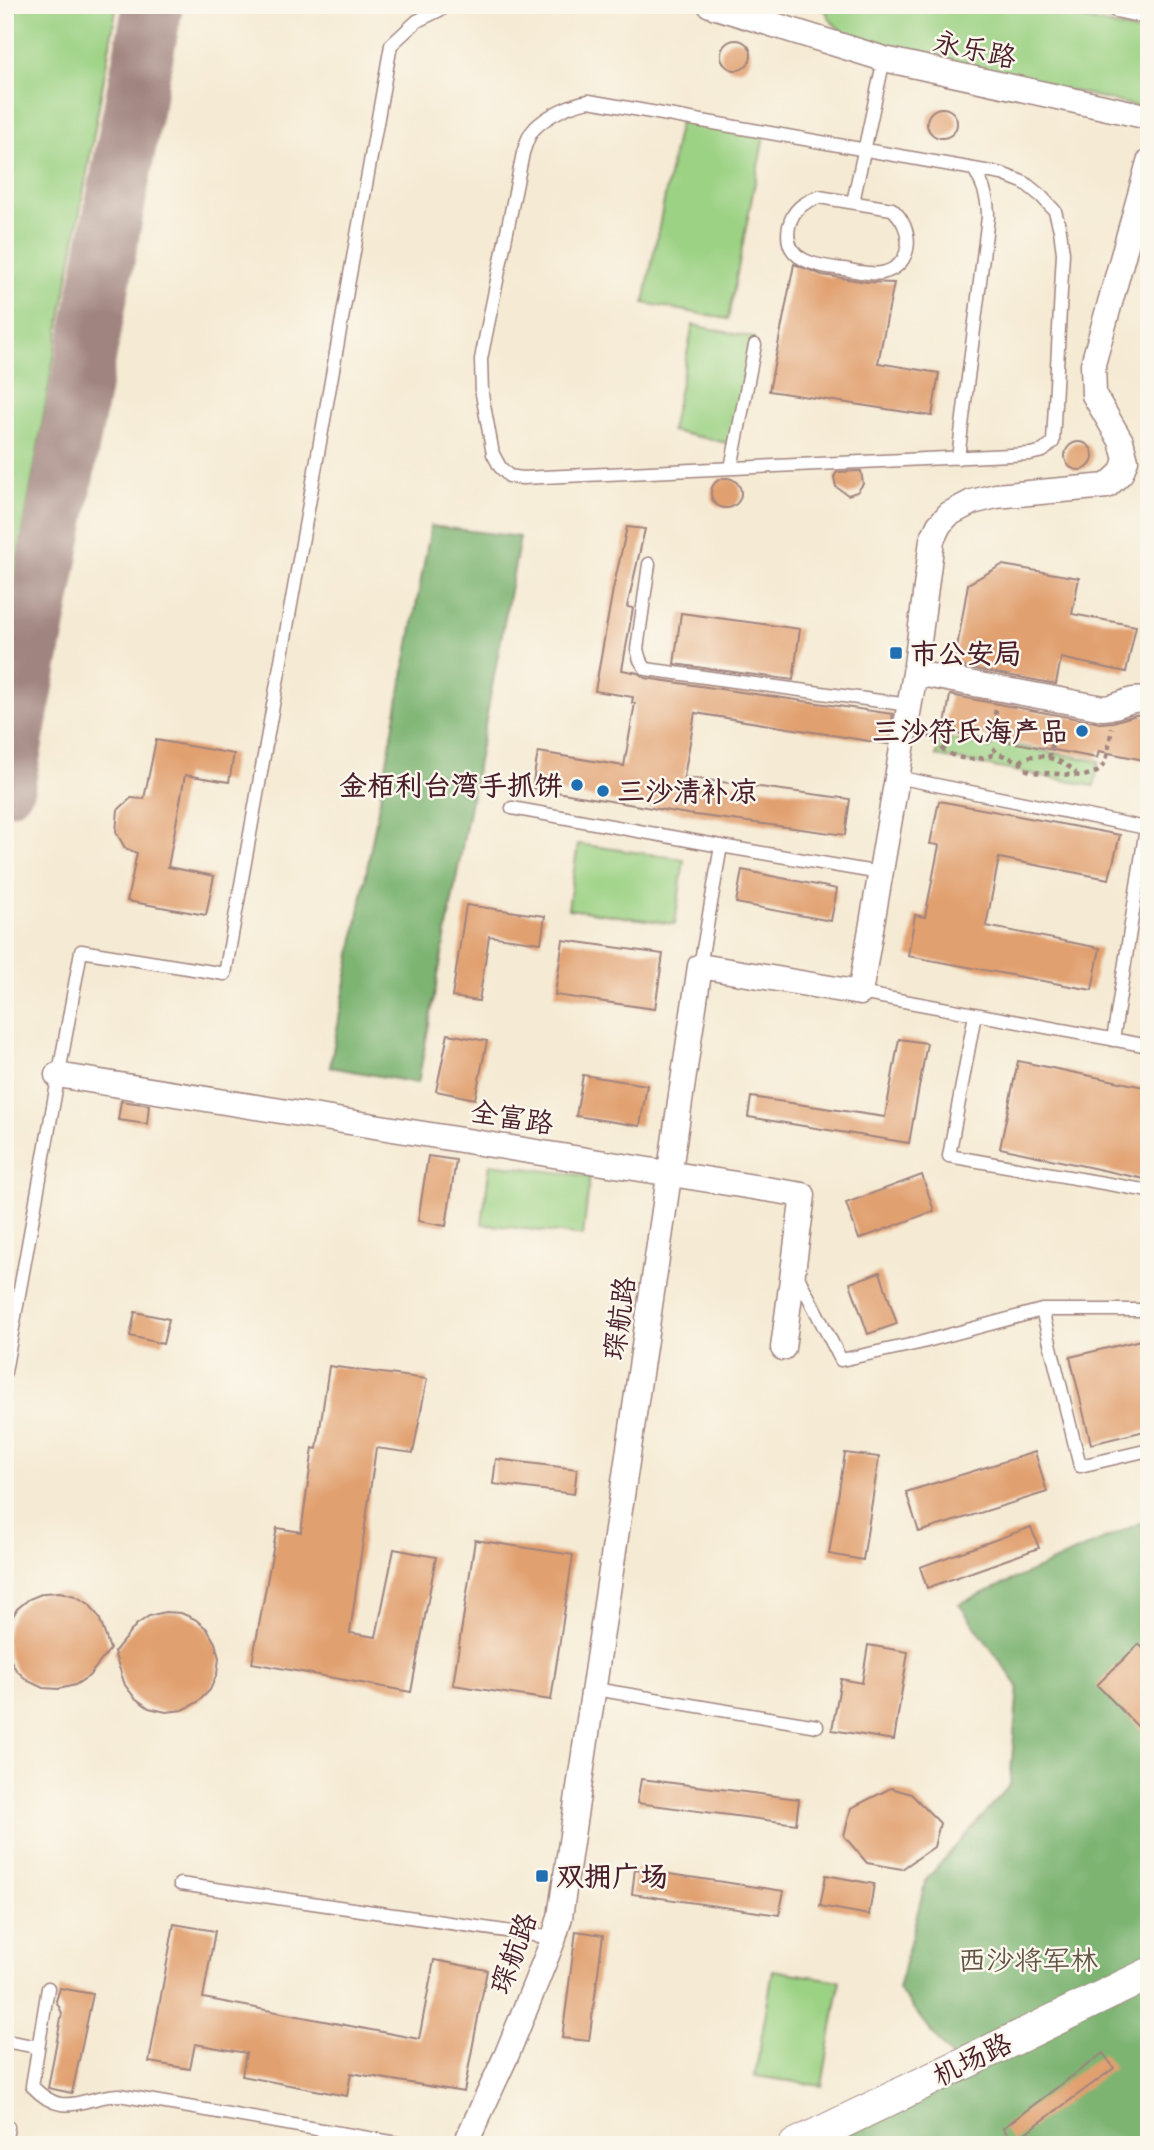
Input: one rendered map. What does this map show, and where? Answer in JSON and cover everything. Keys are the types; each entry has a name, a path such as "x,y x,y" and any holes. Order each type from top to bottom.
{"street":[{"name":"永乐路","path":"710,5 884,59 1149,117"},
{"path":"1117,5 1149,12"},
{"path":"700,966 860,993 915,673 932,540 939,525 949,514 972,502 996,496 1107,486 1121,473 1126,460 1121,441 1094,395 1093,364 1149,162"},
{"path":"915,673 1103,708 1115,707 1125,700 1136,698 1149,700"},
{"name":"琛航路","path":"468,2145 469,2136 506,2054 554,1938 560,1917 700,966"},
{"name":"全富路","path":"57,1075 803,1195 783,1348"},
{"name":"机场路","path":"794,2145 1149,1974"}],"lane":[{"path":"5,1372 80,951 225,974 391,45 417,20 450,5"},
{"path":"853,202 884,59"},
{"path":"589,101 974,169 1002,174 1025,183 1055,211 1060,230 1063,253 1053,442 1043,451 958,458 523,478 509,476 500,467 493,454 482,394 481,359 523,153 528,136 536,126 574,104 589,101"},
{"path":"958,458 988,217 984,186 974,169"},
{"path":"819,197 853,202 892,209 901,216 908,237 907,249 902,259 884,272 872,274 810,264 800,258 789,239 792,217 799,207 819,197"},
{"path":"730,468 755,345"},
{"path":"649,564 637,649 646,668 907,717"},
{"path":"897,777 1146,828 1113,1040"},
{"path":"512,808 880,873"},
{"name":"琛航路","path":"700,966 721,846"},
{"path":"860,993 1149,1046"},
{"path":"975,1014 949,1156 1149,1191"},
{"path":"793,1267 841,1360 919,1343 1042,1310 1149,1310"},
{"path":"1042,1310 1080,1466 1149,1450"},
{"path":"595,1689 817,1726"},
{"path":"180,1884 554,1938"},
{"path":"48,1988 32,2086 44,2098 62,2106 100,2096 119,2095 409,2145"},
{"path":"5,2041 38,2047"},
{"path":"5,2126 8,2127 5,2143"}],"path":[{"path":"1000,689 989,743 997,753 1020,762 1025,769 1049,775 1091,774 1101,769 1106,762 1115,707"},
{"path":"1049,758 1061,701"},
{"path":"907,717 944,751 960,758 976,760 997,753"},
{"path":"1020,762 1025,757 1049,758 1069,765 1077,774"}],"green space":[{"path":"5,5 117,5 5,631"},
{"path":"822,5 1024,5 1149,34 1148,109 848,37 832,22"},
{"path":"680,120 764,136 728,319 644,303"},
{"path":"693,325 754,338 732,444 671,431"},
{"path":"431,526 520,537 418,1083 330,1067"},
{"path":"940,737 987,746 995,742 1099,761 1094,786 936,756"},
{"path":"578,844 684,859 675,924 568,909"},
{"path":"490,1164 590,1176 583,1236 482,1224"},
{"name":"西沙将军林","path":"1149,1519 1149,2145 823,2145 965,2075 898,1989 926,1880 1010,1785 1018,1686 959,1604"},
{"path":"773,1970 840,1981 822,2086 755,2076"}],"building":[{"path":"736,40 742,41 750,49 750,61 742,69 736,70 730,69 722,61 721,55 722,49 730,41"},
{"path":"942,108 948,109 956,117 956,129 948,137 942,138 936,137 928,129 927,123 928,117 936,109"},
{"path":"794,264 822,275 894,283 878,363 939,373 932,416 769,391"},
{"path":"1079,442 1089,446 1093,456 1089,466 1079,470 1069,466 1065,456 1069,446"},
{"path":"861,471 863,484 857,492 848,495 836,487 834,477 837,472"},
{"path":"726,478 732,479 740,487 740,499 732,507 726,508 720,507 712,499 711,493 712,487 720,479"},
{"path":"627,527 645,529 627,607 633,608 622,670 638,673 645,678 893,714 888,744 695,713 684,777 850,799 845,835 688,814 532,788 538,752 624,766 635,703 632,703 633,697 595,691"},
{"path":"1002,565 1079,578 1072,614 1136,626 1126,672 1061,658 1056,684 954,665 968,584"},
{"path":"681,613 800,629 793,680 674,664"},
{"path":"950,695 1100,723 1149,715 1149,761 1099,751 1097,758 944,732"},
{"path":"156,740 234,754 229,782 185,775 168,867 214,876 206,915 127,901 137,853 125,848 116,832 118,810 131,798 144,799"},
{"path":"939,801 1120,835 1109,879 999,858 986,926 1100,948 1092,990 908,956 915,915 925,917 939,845 930,844"},
{"path":"742,870 837,889 831,921 736,903"},
{"path":"466,905 545,916 541,943 489,936 479,1001 452,997"},
{"path":"563,940 663,954 655,1009 555,995"},
{"path":"448,1034 487,1041 475,1099 436,1091"},
{"path":"899,1039 927,1043 909,1143 748,1117 751,1097 885,1117"},
{"path":"1018,1061 1149,1088 1149,1180 1000,1148"},
{"path":"583,1075 647,1085 640,1126 576,1116"},
{"path":"121,1101 149,1105 147,1124 118,1120"},
{"path":"428,1156 456,1160 446,1226 418,1221"},
{"path":"922,1175 934,1211 859,1239 846,1203"},
{"path":"880,1272 897,1324 868,1334 850,1283"},
{"path":"135,1312 169,1319 163,1344 130,1336"},
{"path":"1149,1338 1149,1430 1091,1444 1070,1357"},
{"path":"329,1366 427,1379 413,1453 376,1448 350,1633 376,1637 394,1549 436,1557 411,1692 252,1663 277,1528 301,1532 313,1448 317,1449"},
{"path":"1035,1452 1047,1492 919,1532 906,1492"},
{"path":"845,1453 879,1457 863,1560 829,1554"},
{"path":"496,1459 577,1469 574,1494 493,1484"},
{"path":"1031,1527 1039,1548 927,1588 920,1567"},
{"path":"475,1540 573,1555 551,1700 453,1685"},
{"path":"60,1592 89,1604 99,1617 110,1649 89,1676 75,1685 59,1689 43,1688 28,1681 16,1670 8,1655 6,1639 9,1623 17,1609 29,1599 44,1593"},
{"path":"165,1612 181,1613 195,1619 207,1629 219,1658 217,1674 210,1690 198,1702 183,1710 166,1712 149,1708 135,1698 125,1685 114,1652 136,1625 149,1616"},
{"path":"1139,1644 1149,1654 1149,1738 1097,1685"},
{"path":"868,1645 908,1652 894,1740 832,1730 841,1679 862,1683"},
{"path":"641,1779 799,1799 796,1824 637,1803"},
{"path":"891,1788 911,1794 940,1823 934,1847 902,1869 867,1863 844,1836 851,1808"},
{"path":"635,1869 784,1891 779,1915 632,1894"},
{"path":"826,1875 874,1884 869,1915 820,1906"},
{"path":"174,1924 215,1931 203,1998 419,2039 434,1960 487,1970 464,2092 351,2073 347,2096 242,2076 246,2053 195,2044 190,2069 149,2062"},
{"path":"576,1931 603,1935 589,2041 562,2038"},
{"path":"60,1988 93,1994 72,2093 48,2088 62,2013 56,2001"},
{"path":"1103,2053 1114,2068 1013,2142 1003,2128"}],"taxiway":[{"path":"5,785 153,5"}],"place":[{"name":"市公安局","path":"896,653"},
{"name":"三沙符氏海产品","path":"1082,731"},
{"name":"金栢利台湾手抓饼","path":"577,785"},
{"name":"三沙清补凉","path":"603,791"},
{"name":"双拥广场","path":"542,1876"}]}
